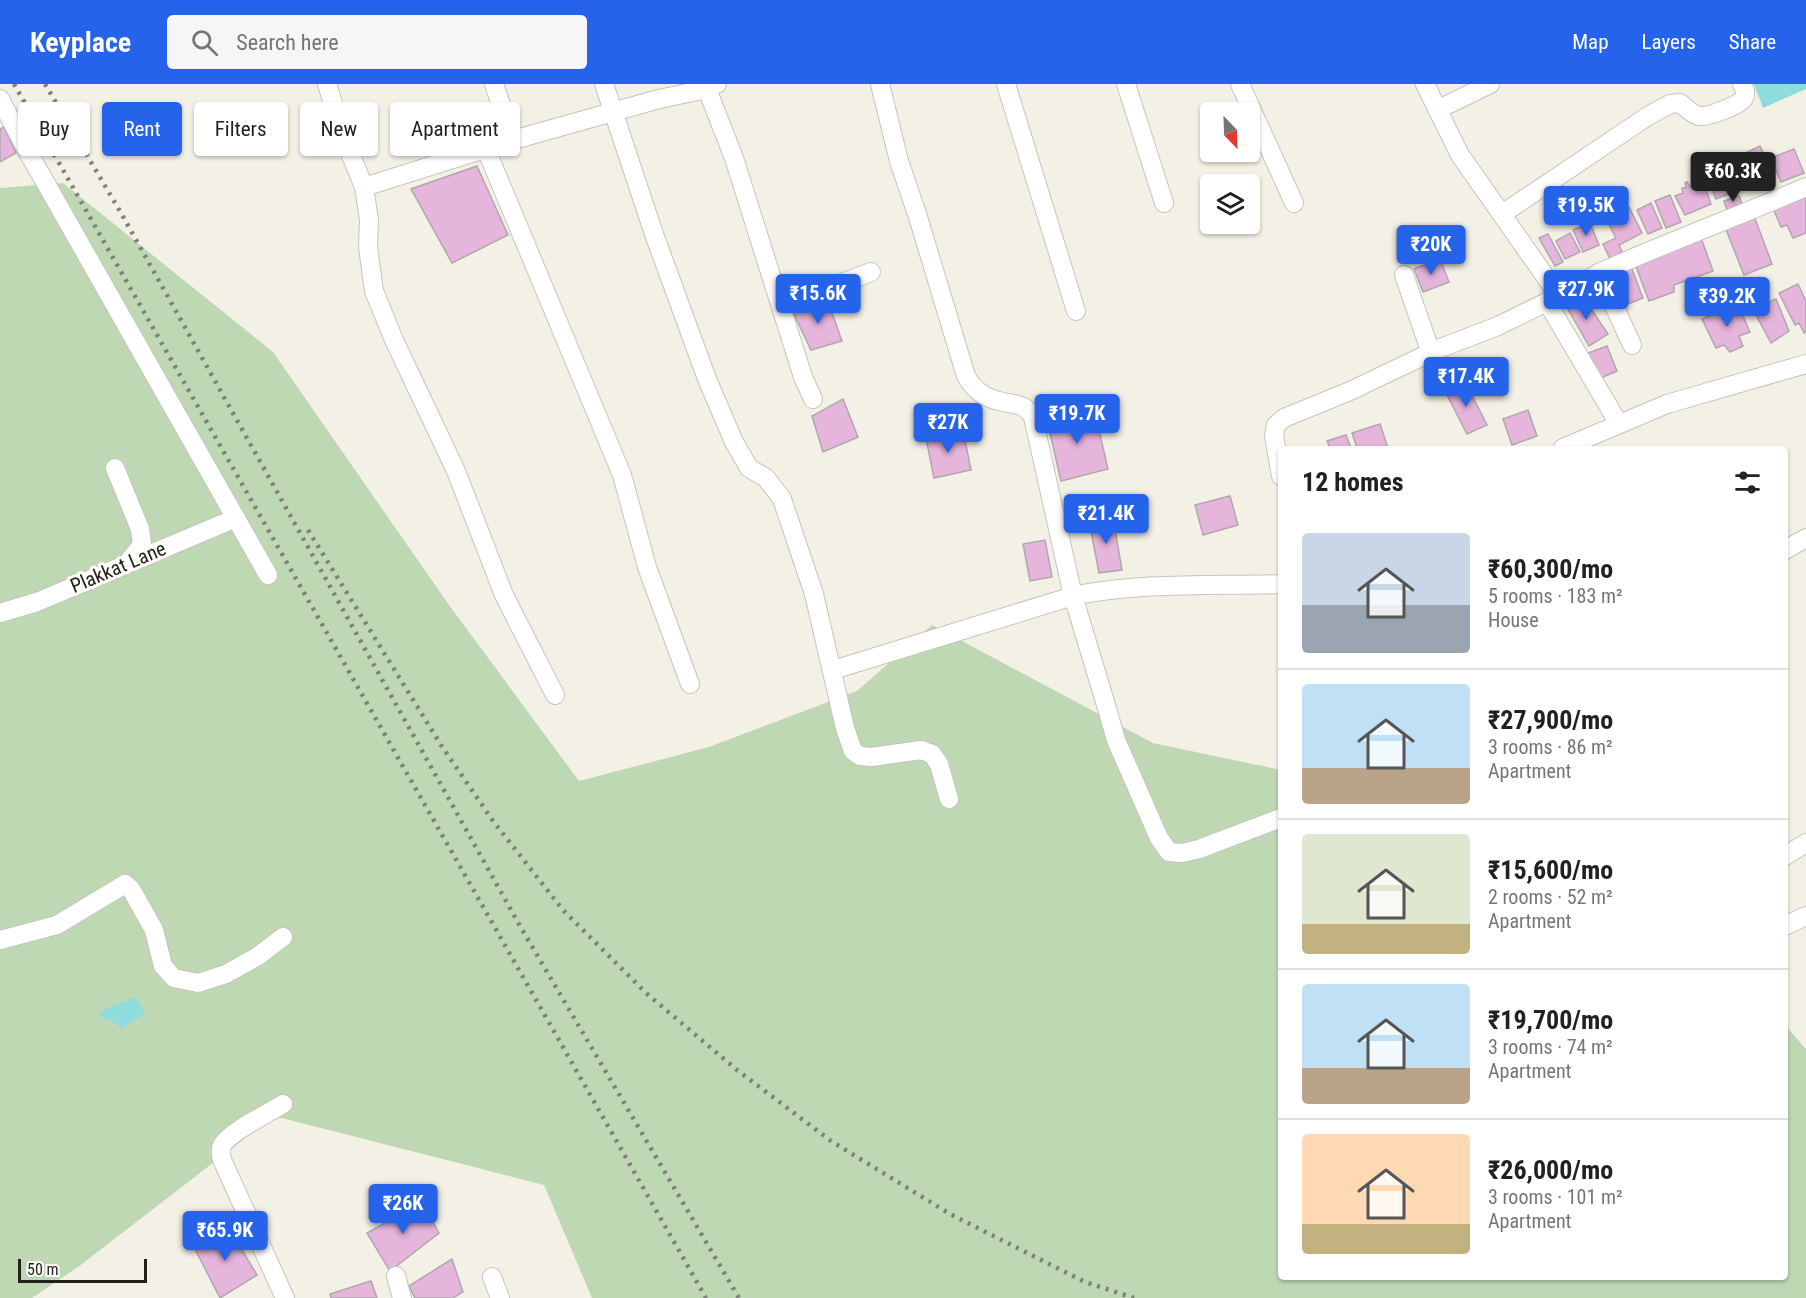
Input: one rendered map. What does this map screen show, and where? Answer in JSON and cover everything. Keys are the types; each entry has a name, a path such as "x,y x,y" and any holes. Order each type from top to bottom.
{"street":[{"path":"327,84 343,136 364,187 369,220 368,247 374,291 394,340 456,471 504,595 555,695"},
{"path":"494,84 500,102"},
{"path":"604,84 654,234 716,400 748,468 766,478 782,499 814,594 845,728 853,751 860,756 872,757 921,750 932,754 939,764 949,799"},
{"path":"880,84 899,161 966,376 973,388 999,401 1016,403 1027,408 1033,417 1073,596 1116,740 1159,838 1169,852 1182,853 1199,849 1278,819"},
{"path":"1006,84 1076,311"},
{"path":"1126,84 1164,203"},
{"path":"1240,84 1294,203"},
{"path":"1425,84 1460,156 1503,214 1553,299 1619,424"},
{"path":"1437,110 1490,84"},
{"path":"1503,214 1591,153 1670,104 1680,103 1696,115 1703,117 1738,104 1744,98 1745,91 1742,84"},
{"path":"520,138 712,86 803,377 813,399"},
{"path":"0,99 28,153 268,575"},
{"path":"364,187 464,156"},
{"path":"489,156 622,475 647,567 690,684"},
{"path":"1278,459 1274,436 1276,425 1284,418 1498,326 1599,273 1668,242 1806,187"},
{"path":"781,306 871,272"},
{"path":"1599,273 1632,345"},
{"path":"1404,275 1431,353"},
{"path":"1568,446 1667,404 1806,364"},
{"path":"115,468 140,529 142,545 127,563"},
{"name":"Plakkat Lane","path":"0,613 37,602 236,518"},
{"path":"1788,548 1806,538"},
{"path":"832,670 1073,596 1104,590 1152,586 1278,585"},
{"path":"1788,854 1806,843"},
{"path":"0,940 57,925 125,885 131,889 154,930 163,966 174,978 198,983 226,974 258,956 283,937"},
{"path":"1788,925 1806,916"},
{"path":"284,1104 231,1136 223,1144 220,1152 285,1298"},
{"path":"396,1276 402,1298"},
{"path":"492,1277 500,1298"}],"green space":[{"path":"63,183 273,352 449,605 579,781 709,747 857,691 932,625 1153,743 1278,769 1278,1280 1788,1280 1788,1028 1806,1049 1806,1298 592,1298 544,1185 274,1116 78,1267 32,1298 0,1298 0,188"}],"water":[{"path":"1754,84 1806,84 1806,89 1763,108"},
{"path":"136,997 145,1014 121,1028 111,1020 104,1020 99,1013 107,1008"}],"building":[{"path":"4,127 16,153 0,162 0,129"},
{"path":"1760,146 1773,173 1741,187 1728,161"},
{"path":"1794,149 1804,173 1781,182 1771,158"},
{"path":"1723,161 1736,191 1716,199 1704,169"},
{"path":"477,166 508,235 452,263 411,189"},
{"path":"1687,182 1690,187 1703,182 1711,204 1685,215 1675,196 1683,193 1682,188 1686,188 1685,183"},
{"path":"1670,195 1681,222 1666,228 1655,201"},
{"path":"1739,196 1742,204 1727,210 1724,201"},
{"path":"1806,196 1806,233 1793,238 1787,225 1781,227 1773,208"},
{"path":"1651,203 1662,228 1648,234 1637,210"},
{"path":"1629,207 1642,233 1619,245 1622,252 1610,259 1603,244 1616,238 1606,219"},
{"path":"1597,208 1604,219 1593,225 1587,214"},
{"path":"1754,216 1772,264 1744,275 1725,227"},
{"path":"1590,223 1599,245 1583,252 1573,230"},
{"path":"1570,233 1580,252 1565,259 1556,241"},
{"path":"1548,234 1563,262 1555,266 1539,238"},
{"path":"1700,235 1713,271 1674,285 1674,292 1649,301 1633,259"},
{"path":"1440,259 1449,282 1423,292 1414,269"},
{"path":"1630,264 1643,298 1625,305 1616,280 1620,275 1620,268"},
{"path":"1798,284 1806,301 1806,332 1804,333 1799,323 1795,325 1779,293"},
{"path":"1583,297 1608,334 1589,346 1565,304"},
{"path":"827,299 842,341 811,350 793,312"},
{"path":"1776,299 1789,331 1771,343 1756,315 1762,305"},
{"path":"1737,303 1750,332 1739,336 1743,346 1730,352 1724,345 1716,348 1702,319"},
{"path":"1607,346 1617,371 1596,380 1586,354"},
{"path":"1465,382 1487,425 1467,434 1445,391"},
{"path":"843,399 858,437 823,452 812,416"},
{"path":"1094,409 1108,469 1061,481 1047,420"},
{"path":"1528,410 1537,436 1512,445 1503,419"},
{"path":"1380,424 1387,446 1356,446 1352,433"},
{"path":"963,430 971,470 934,478 926,438"},
{"path":"1346,435 1350,446 1329,446 1327,441"},
{"path":"1230,496 1238,525 1203,535 1195,505"},
{"path":"1113,518 1122,570 1099,573 1089,521"},
{"path":"1045,540 1052,577 1030,581 1023,544"},
{"path":"422,1202 439,1233 390,1271 367,1233"},
{"path":"227,1225 257,1275 220,1298 194,1247"},
{"path":"452,1259 463,1292 453,1298 415,1298 409,1286"},
{"path":"371,1281 377,1298 331,1298 330,1294"}],"railway":[{"path":"14,84 706,1298"},
{"path":"45,84 121,213 520,926 739,1298"},
{"path":"308,530 441,745 493,821 563,910 646,993 737,1070 831,1141 950,1214 1085,1282 1134,1298"}]}
